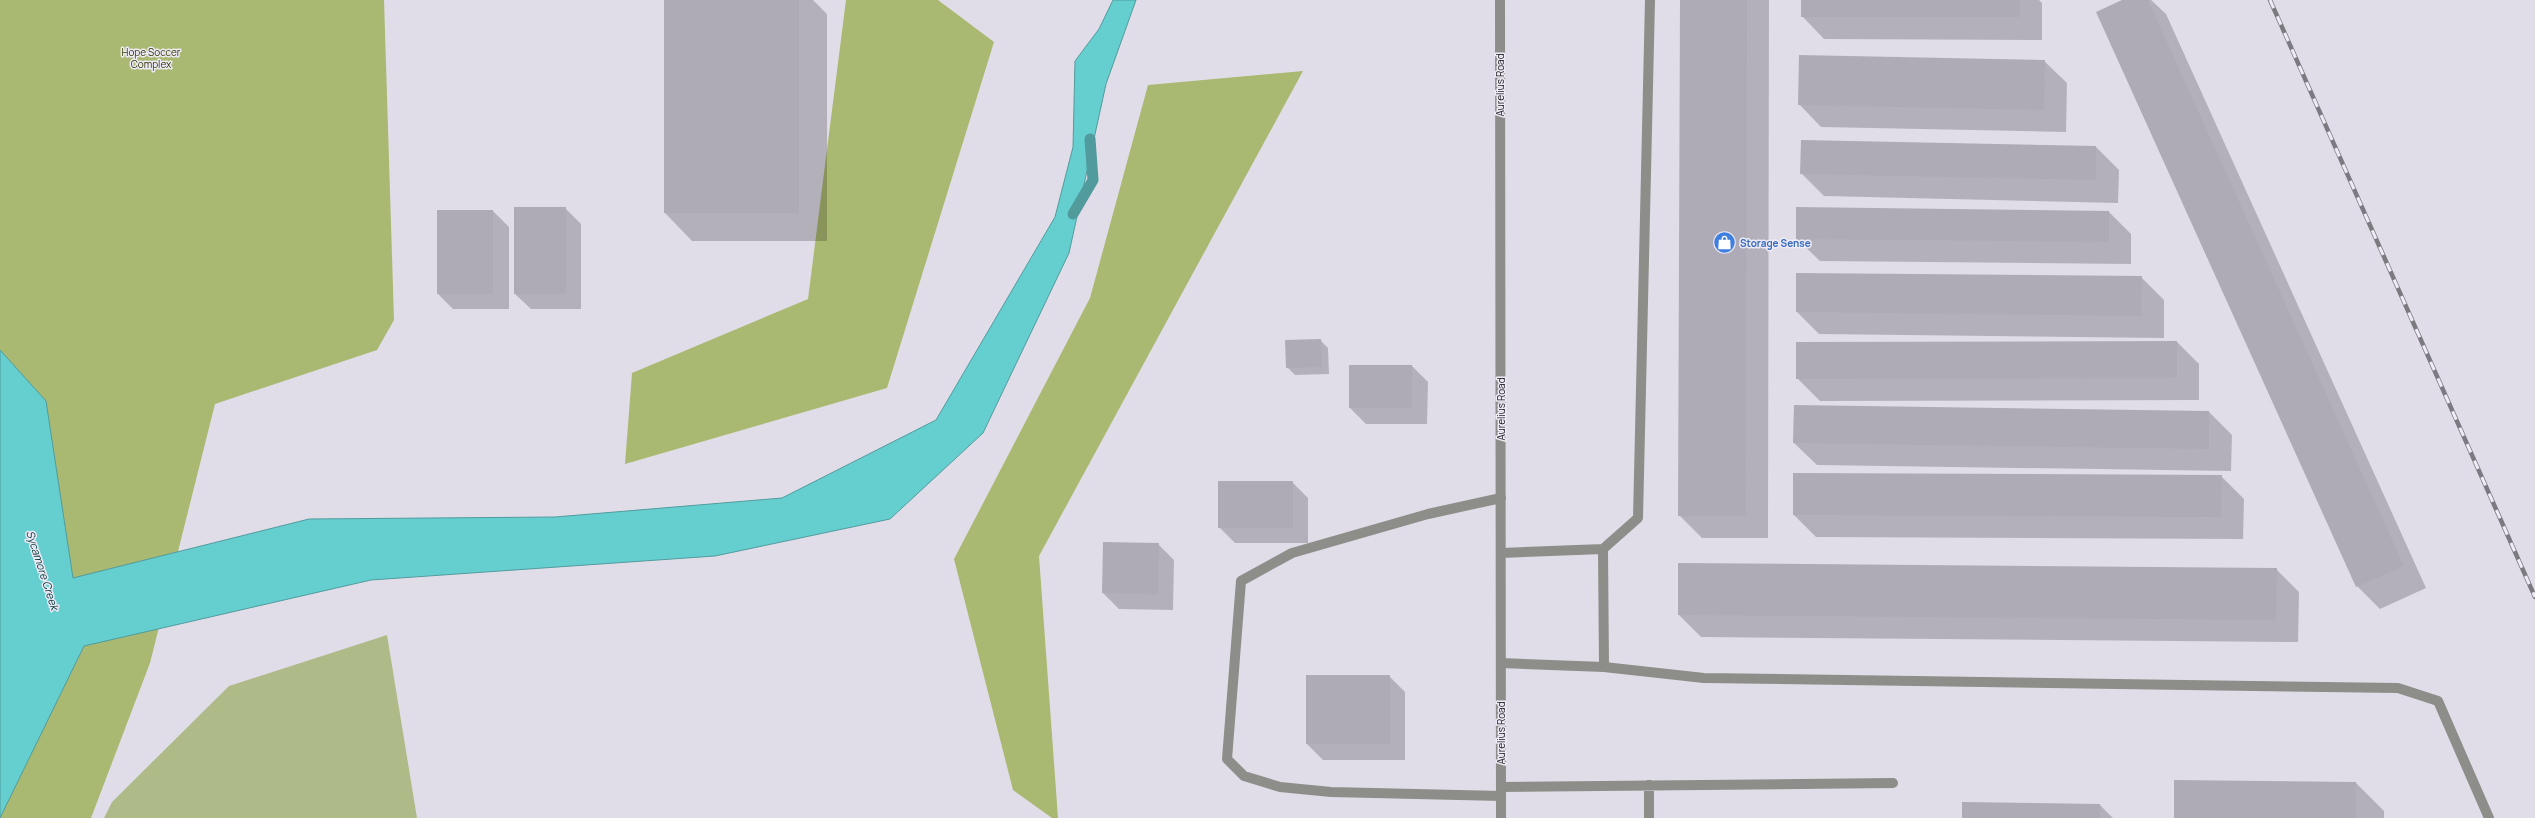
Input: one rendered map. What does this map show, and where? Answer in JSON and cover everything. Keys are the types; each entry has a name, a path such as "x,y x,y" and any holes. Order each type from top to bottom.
{"street":[{"name":"Aurelius Road","path":"1500,0 1501,818"},
{"path":"1501,553 1603,549 1638,518 1650,0"},
{"path":"1501,498 1428,514 1292,553 1241,581 1227,758 1244,776 1280,787 1331,792 1501,791 1649,785 1893,783"},
{"path":"1603,549 1604,667"},
{"path":"1501,663 1604,667 1704,678 2398,688 2438,701 2489,818"},
{"path":"1649,785 1649,818"}],"green space":[{"name":"Hope Soccer Complex","path":"0,0 384,0 394,320 377,350 215,404 150,663 91,818 0,818"},
{"path":"846,0 938,0 994,42 887,388 625,464 632,373 808,299"},
{"path":"1303,71 1039,556 1058,818 1052,818 1013,790 954,559 1090,298 1148,85"},
{"path":"387,635 417,818 104,818 112,802 229,686"}],"water":[{"name":"Sycamore Creek","path":"1113,0 1136,0 1106,84 1069,253 983,433 890,519 715,556 371,580 84,646 0,818 0,350 46,401 73,578 309,519 555,517 782,498 936,420 1055,217 1073,147 1075,61 1099,29"}],"building":[{"path":"664,0 799,0 799,213 664,213"},
{"path":"1680,0 1747,0 1746,516 1678,516"},
{"path":"1801,0 2020,0 2020,17 1801,17"},
{"path":"2122,0 2148,0 2404,566 2356,587 2096,12"},
{"path":"1799,55 2045,60 2044,110 1798,105"},
{"path":"1801,140 2096,146 2096,180 1800,174"},
{"path":"514,207 566,207 566,294 514,294"},
{"path":"1796,207 2109,211 2109,242 1796,239"},
{"path":"437,210 493,210 493,294 437,294"},
{"path":"1796,273 2142,276 2141,316 1796,312"},
{"path":"1321,339 1322,367 1286,368 1285,340"},
{"path":"2177,341 2177,378 1796,379 1796,342"},
{"path":"1349,365 1412,365 1412,408 1349,408"},
{"path":"1794,405 2209,411 2209,449 1793,443"},
{"path":"1793,473 2222,475 2221,517 1793,515"},
{"path":"1218,481 1293,481 1293,528 1218,528"},
{"path":"1103,542 1159,543 1158,594 1102,593"},
{"path":"1678,563 2277,568 2276,620 1678,615"},
{"path":"1306,675 1390,675 1390,744 1306,744"},
{"path":"2174,780 2356,782 2356,818 2174,818"},
{"path":"1962,802 2100,804 2100,818 1962,818"}],"waterway":[{"path":"1073,214 1093,180 1090,139"}],"railway":[{"path":"2270,0 2535,597"}],"place":[{"name":"Storage Sense","path":"1724,243"}]}
